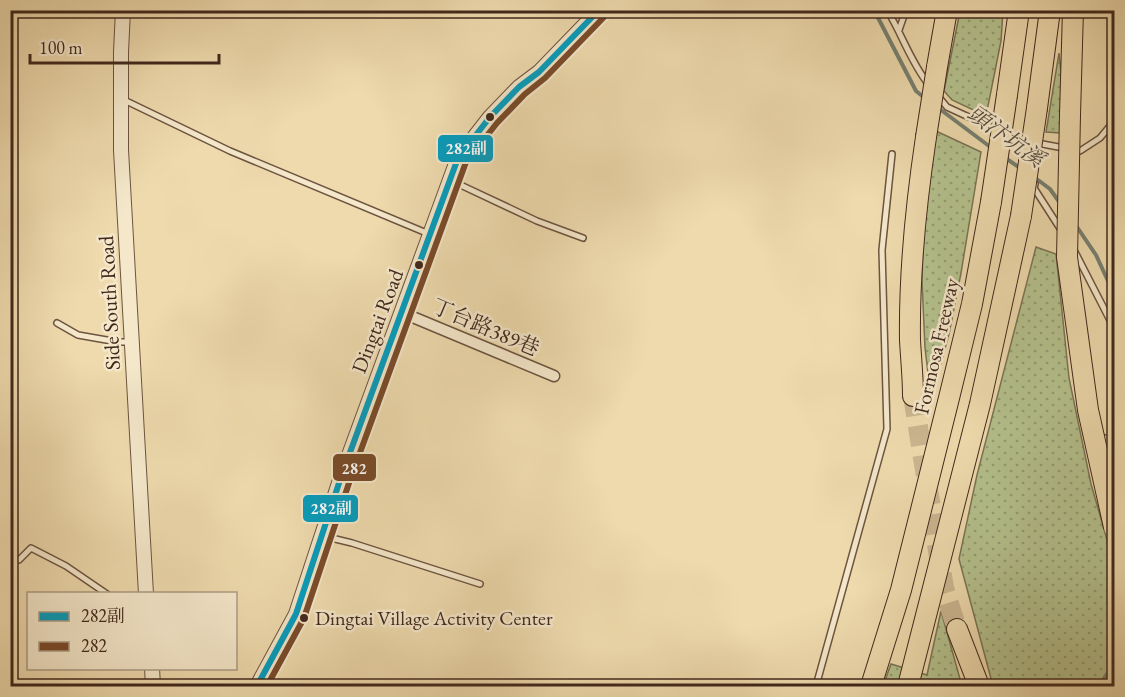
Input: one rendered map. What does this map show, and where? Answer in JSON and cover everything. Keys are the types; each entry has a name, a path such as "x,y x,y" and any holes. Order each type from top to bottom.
{"highway":[{"path":"913,396 910,340 919,186 947,10"},
{"name":"Formosa Freeway","path":"871,687 902,590 972,304 991,202 1019,10"},
{"path":"908,687 980,404 1021,216 1050,10"},
{"path":"1073,10 1067,257 1088,410 1114,527"},
{"path":"1088,410 1100,436 1114,480"},
{"path":"957,629 979,687"}],"street":[{"name":"Side South Road","path":"123,10 121,150 146,592"},
{"name":"Dingtai Road","path":"257,687 296,614 345,467 458,158 490,117 519,87 539,72 599,10"},
{"name":"丁台路389巷","path":"403,313 554,376"},
{"path":"152,670 153,687"}],"lane":[{"path":"887,10 921,76 947,107 1016,139 1080,151 1100,138 1114,121"},
{"path":"899,30 906,10"},
{"path":"120,98 230,151 431,234"},
{"path":"1038,155 1040,144"},
{"path":"816,687 887,429 882,250 892,154"},
{"path":"1036,177 1034,188 1078,257 1114,328"},
{"path":"450,180 537,221 584,238"},
{"path":"57,323 78,335 118,342 133,342"},
{"path":"323,536 480,584"},
{"path":"10,561 19,560 31,548 66,566 104,592"}],"green space":[{"path":"960,11 1003,11 1001,41 986,116 952,100 944,91"},
{"path":"1059,53 1062,81 1060,133 1046,132"},
{"path":"936,131 981,152 949,334 931,399 925,348 922,281 924,205"},
{"path":"1036,247 1056,254 1069,378 1091,484 1114,564 1114,686 993,686 959,559 977,475"},
{"path":"941,611 962,686 883,686 891,664 927,675"}],"waterway":[{"name":"頭汴坑溪","path":"874,10 916,91 926,99"},
{"name":"頭汴坑溪","path":"937,107 993,149"},
{"name":"頭汴坑溪","path":"1004,157 1020,168"},
{"name":"頭汴坑溪","path":"1034,177 1050,189 1060,203"},
{"name":"頭汴坑溪","path":"1075,224 1096,255 1114,294"},
{"name":"頭汴坑溪","path":"1099,686 1114,664"}],"tunnel":[{"path":"913,396 944,588 957,629"}],"transit line":[{"name":"282副","path":"257,686 296,614 341,477 458,158 490,117 519,87 539,72 599,10"},
{"name":"282","path":"267,686 304,618 350,480 466,162 497,123 525,94 545,78 605,16"}],"place":[{"name":"Dingtai Village Activity Center","path":"304,618"}]}
